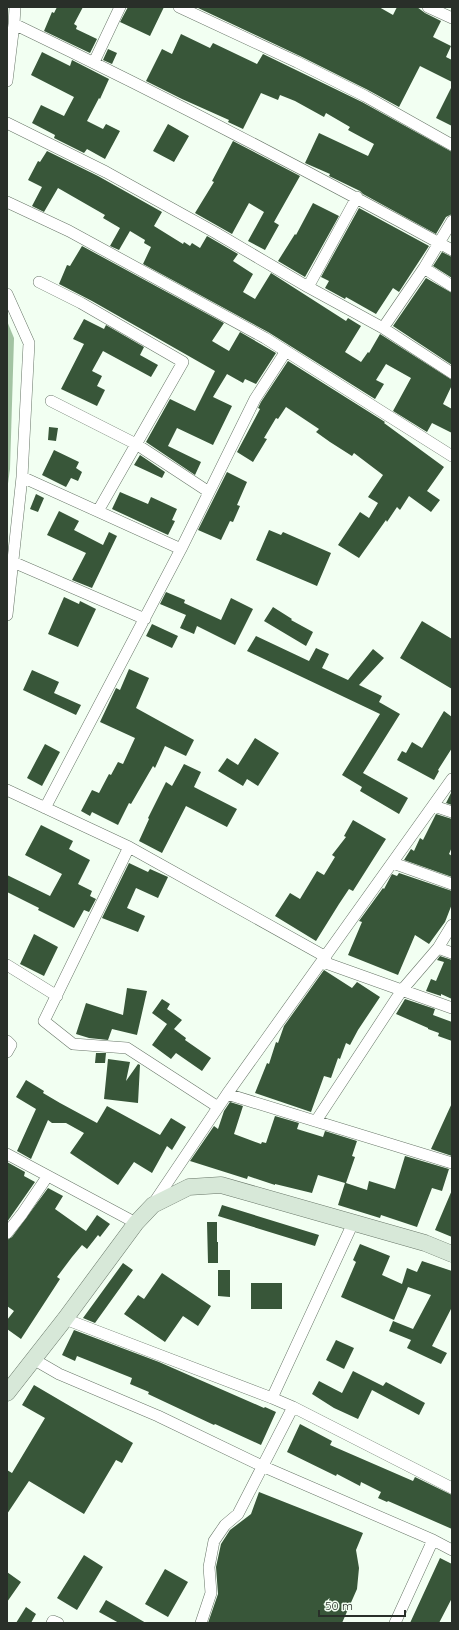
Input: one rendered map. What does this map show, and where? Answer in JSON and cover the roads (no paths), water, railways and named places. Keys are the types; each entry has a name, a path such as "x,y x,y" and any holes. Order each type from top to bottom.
{"street":[{"path":"7,81 15,7"},
{"path":"94,62 120,7"},
{"path":"179,7 297,62 365,96 452,145"},
{"path":"428,7 452,18"},
{"path":"14,24 94,62 357,197 452,250"},
{"path":"7,123 106,172 216,233 308,287 383,328 452,373"},
{"path":"308,287 357,197"},
{"path":"7,202 69,230 265,338 452,456"},
{"path":"383,328 440,243 452,220"},
{"path":"424,268 452,286"},
{"path":"39,282 81,303 183,362 98,512"},
{"path":"7,294 29,343 22,477 7,615"},
{"path":"46,808 146,619 255,399 286,351"},
{"path":"51,401 136,444 209,492"},
{"path":"22,477 181,549"},
{"path":"13,562 146,619"},
{"path":"7,1393 65,1319 136,1223 153,1205 227,1094 452,779"},
{"path":"7,790 129,847 324,959 452,1008"},
{"path":"434,806 452,812"},
{"path":"129,847 44,1021 73,1044 127,1048 218,1107"},
{"path":"393,863 452,884"},
{"path":"316,1121 402,990 438,948 452,925"},
{"path":"438,948 452,953"},
{"path":"7,965 57,996"},
{"path":"7,1041 11,1045 7,1052"},
{"path":"227,1094 452,1163"},
{"path":"7,1154 47,1177 136,1223"},
{"path":"7,1233 47,1177"},
{"path":"153,1205 189,1187 221,1185 425,1243 452,1254"},
{"path":"272,1398 353,1223"},
{"path":"65,1319 293,1407 452,1488"},
{"path":"33,1359 59,1374 158,1416 262,1466 433,1540 452,1550"},
{"path":"201,1623 211,1593 210,1567 214,1541 226,1525 238,1514 293,1407"},
{"path":"395,1623 433,1540"},
{"path":"52,1623 53,1621 58,1623"}]}
